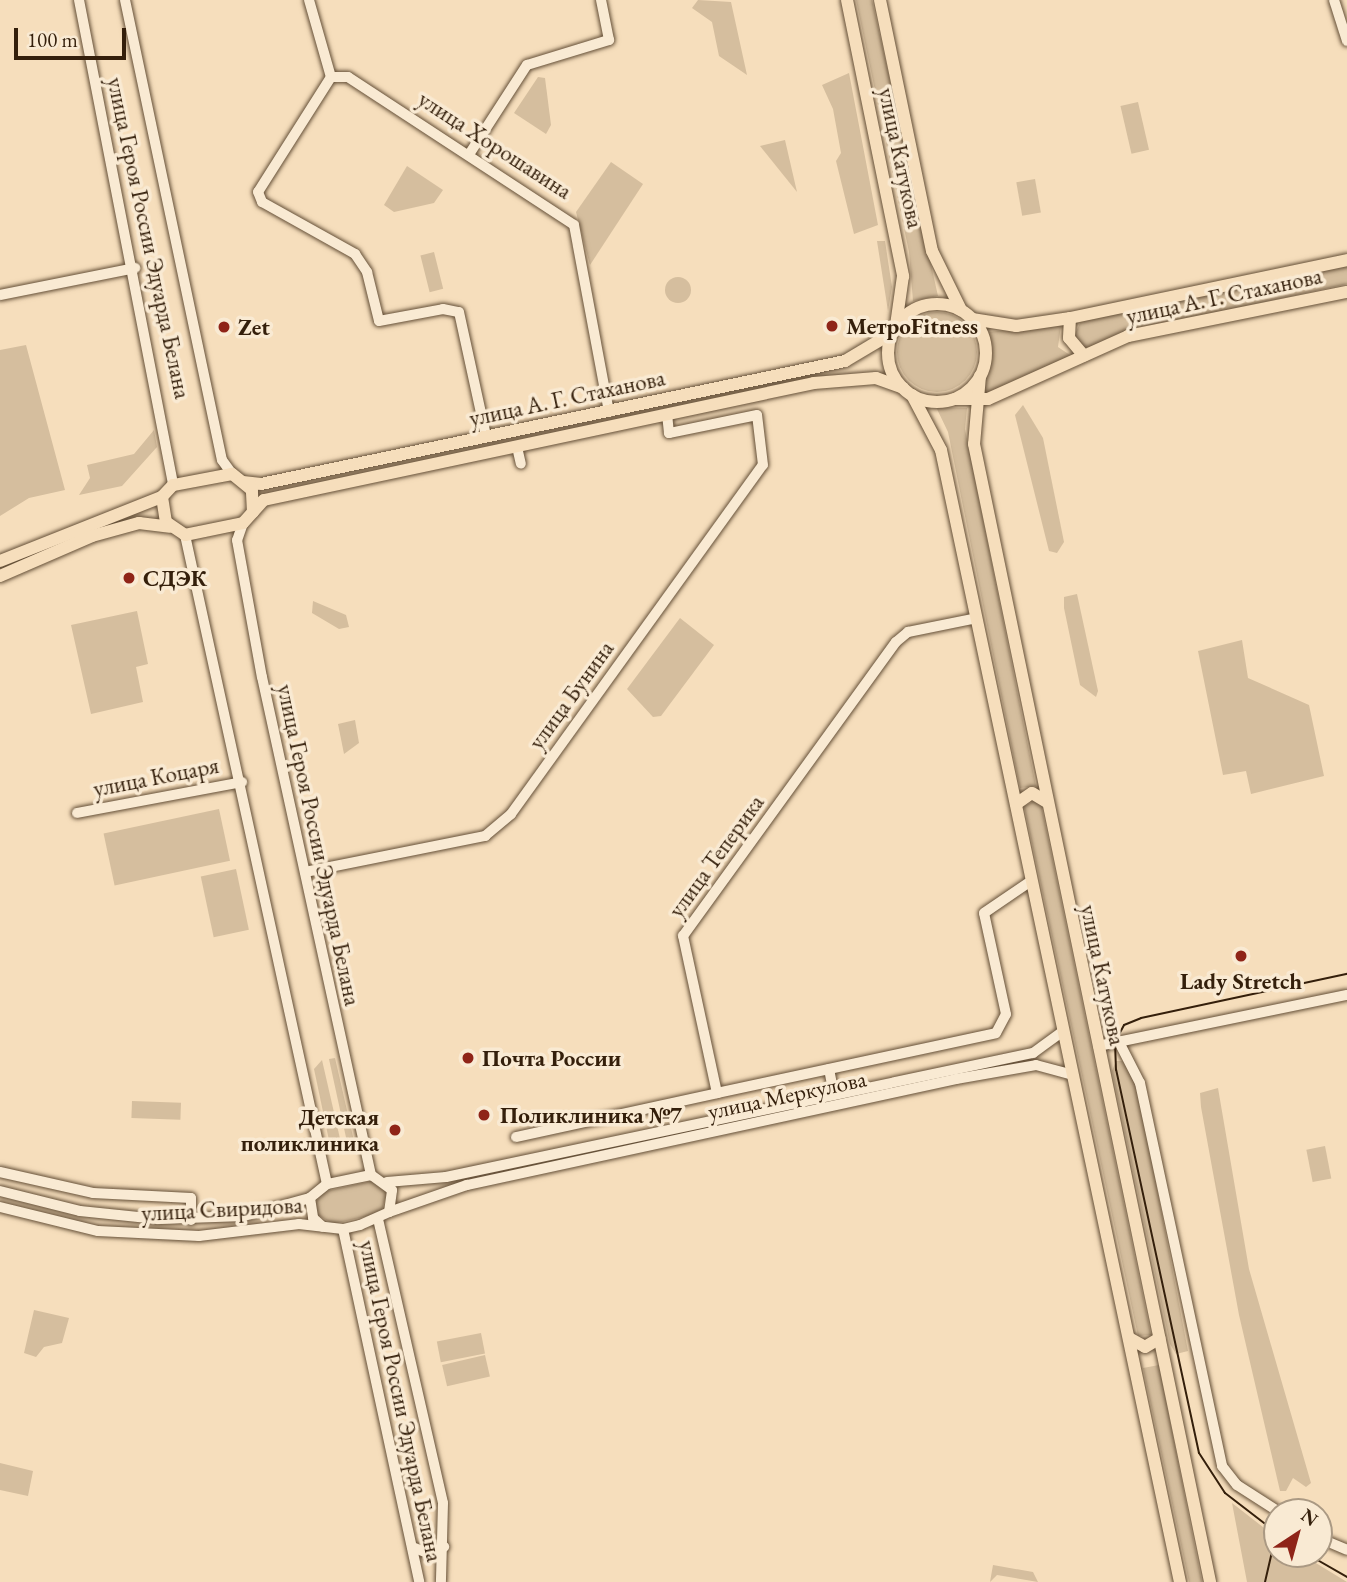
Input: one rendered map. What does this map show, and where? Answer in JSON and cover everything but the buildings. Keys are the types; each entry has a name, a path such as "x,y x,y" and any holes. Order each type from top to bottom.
{"main road":[{"name":"улица Катукова","path":"847,0 903,276 894,329"},
{"name":"улица Катукова","path":"880,0 932,251 961,310"},
{"name":"улица А. Г. Стаханова","path":"972,318 1016,326 1070,318 1347,260"},
{"name":"улица А. Г. Стаханова","path":"955,399 982,400 1128,336 1347,292"},
{"path":"982,400 980,376 985,346 972,318 961,310 926,305 894,329 888,362 942,450 1180,1582"},
{"path":"1070,318 1069,338 1084,356"},
{"name":"улица А. Г. Стаханова","path":"243,482 261,484 845,361 894,329"},
{"path":"908,392 955,399 980,376"},
{"name":"улица А. Г. Стаханова","path":"243,523 264,500 851,377 908,392"},
{"name":"улица Катукова","path":"982,400 972,417 1047,802 1210,1582"},
{"path":"0,561 162,497 173,485 232,474 252,490 253,512"},
{"path":"162,497 170,527"},
{"path":"0,576 92,536 139,523 170,527 185,535 243,523"},
{"path":"1016,804 1032,793 1047,802"},
{"path":"1129,1338 1145,1347 1160,1338"}],"street":[{"name":"улица Героя России Эдуарда Белана","path":"79,0 135,268 173,485"},
{"name":"улица Героя России Эдуарда Белана","path":"125,0 222,460 232,474"},
{"path":"309,0 331,77 258,192 262,202 355,254 367,272 379,321 460,312 486,436"},
{"path":"470,153 527,65 609,40 601,0"},
{"path":"1334,0 1347,41"},
{"name":"улица Хорошавина","path":"331,77 348,77 470,153 574,225 609,412"},
{"path":"0,295 135,268"},
{"name":"улица Бунина","path":"304,872 497,830 764,465 757,415 669,433 667,415"},
{"path":"517,447 522,464"},
{"name":"улица Героя России Эдуарда Белана","path":"243,523 237,540 304,872 370,1175"},
{"path":"185,535 242,782 327,1184"},
{"name":"улица Теперика","path":"717,1093 683,936 896,642 908,632 977,618"},
{"name":"улица Коцаря","path":"77,813 242,782"},
{"path":"516,1137 996,1033 1006,1014 984,913 1031,881"},
{"path":"1098,1046 1347,995"},
{"name":"улица Меркулова","path":"387,1182 446,1177 1035,1052 1063,1031"},
{"path":"1119,1042 1140,1083 1222,1466 1237,1485 1263,1502"},
{"name":"улица Меркулова","path":"388,1212 459,1187 946,1082 1036,1065 1073,1075"},
{"path":"829,1069 834,1095"},
{"path":"579,1124 585,1147"},
{"name":"улица Свиридова","path":"0,1172 93,1193 191,1198 191,1220"},
{"path":"370,1175 387,1182 394,1194 388,1212 378,1219 343,1229 323,1227 313,1219 310,1198 327,1184 370,1175"},
{"name":"улица Свиридова","path":"0,1191 80,1211 191,1220 244,1216 310,1198"},
{"name":"улица Свиридова","path":"0,1207 136,1235 323,1227"},
{"name":"улица Героя России Эдуарда Белана","path":"378,1219 438,1473 444,1547 441,1582"},
{"name":"улица Героя России Эдуарда Белана","path":"343,1229 419,1582"},
{"path":"412,1548 430,1554 444,1547"}],"shaded area":[{"path":"698,0 731,2 747,75 719,56 712,22 692,8"},
{"path":"856,0 872,0 938,296 913,301 909,252"},
{"path":"849,73 878,225 854,234 836,161 841,153 833,109 822,85"},
{"path":"538,77 545,78 551,125 546,134 514,113"},
{"path":"1138,102 1149,150 1131,154 1120,106"},
{"path":"785,140 797,192 760,146"},
{"path":"611,162 643,184 590,265 576,212"},
{"path":"407,166 443,190 434,203 394,212 384,205"},
{"path":"1035,179 1041,212 1022,216 1016,182"},
{"path":"877,241 885,241 892,287 888,311"},
{"path":"434,252 443,289 430,292 420,255"},
{"path":"1347,266 1347,284 1134,330 1092,347 1083,347 1074,336 1081,321"},
{"path":"678,277 687,281 691,290 687,299 678,303 669,299 665,290 669,281"},
{"path":"929,312 945,312 960,318 971,329 977,352 971,375 960,386 945,392 929,392 914,386 903,375 897,360 897,344 903,329 914,318"},
{"path":"1061,325 1058,347 1073,357 979,396 992,349 987,332"},
{"path":"26,345 65,490 29,498 0,516 0,350"},
{"path":"1023,405 1043,438 1064,542 1057,553 1049,551 1015,415"},
{"path":"936,407 967,408 965,429 1036,786 1020,788 948,432"},
{"path":"154,430 157,447 122,486 79,495 90,478 87,465 134,454"},
{"path":"1077,594 1098,691 1096,697 1080,685 1064,608 1064,597"},
{"path":"313,601 346,615 349,627 339,629 312,613"},
{"path":"137,611 148,664 136,667 143,702 91,714 71,625"},
{"path":"680,618 714,645 661,716 653,717 627,689"},
{"path":"1242,640 1248,678 1309,705 1324,776 1251,794 1246,771 1223,775 1198,651"},
{"path":"355,720 359,743 344,754 338,724"},
{"path":"1035,801 1041,804 1151,1335 1138,1336 1024,806"},
{"path":"219,809 230,861 115,885 104,834"},
{"path":"236,869 249,930 214,937 201,876"},
{"path":"335,1058 354,1141 347,1142 329,1059"},
{"path":"322,1060 341,1143 330,1145 314,1069"},
{"path":"1116,1061 1124,1061 1138,1089 1188,1351 1176,1354 1170,1344 1112,1071"},
{"path":"1218,1088 1249,1269 1311,1483 1306,1487 1293,1478 1286,1491 1280,1491 1239,1315 1201,1107 1200,1093"},
{"path":"132,1101 181,1103 180,1120 131,1118"},
{"path":"1325,1146 1331,1178 1313,1182 1306,1150"},
{"path":"372,1181 387,1193 381,1213 333,1224 318,1215 314,1206 322,1192"},
{"path":"34,1310 69,1318 62,1343 44,1347 36,1357 24,1353"},
{"path":"481,1333 485,1354 441,1362 437,1342"},
{"path":"485,1355 490,1376 447,1386 442,1365"},
{"path":"1159,1365 1202,1582 1189,1582 1143,1368"},
{"path":"0,1463 33,1471 28,1496 0,1490"},
{"path":"1232,1503 1263,1527 1263,1568 1324,1568 1347,1582 1247,1582"},
{"path":"993,1565 1033,1572 1038,1582 997,1575 990,1582"}],"tram line":[{"path":"1263,1522 1225,1493 1199,1453 1116,1070 1115,1042 1124,1025 1141,1018 1347,974"},
{"path":"1265,1582 1268,1568"},
{"path":"1331,1568 1347,1577"}],"place":[{"name":"МетроFitness","path":"832,326"},
{"name":"Zet","path":"224,327"},
{"name":"СДЭК","path":"129,578"},
{"name":"Lady Stretch","path":"1241,956"},
{"name":"Почта России","path":"468,1058"},
{"name":"Поликлиника №7","path":"484,1115"},
{"name":"Детская поликлиника","path":"395,1130"}]}
